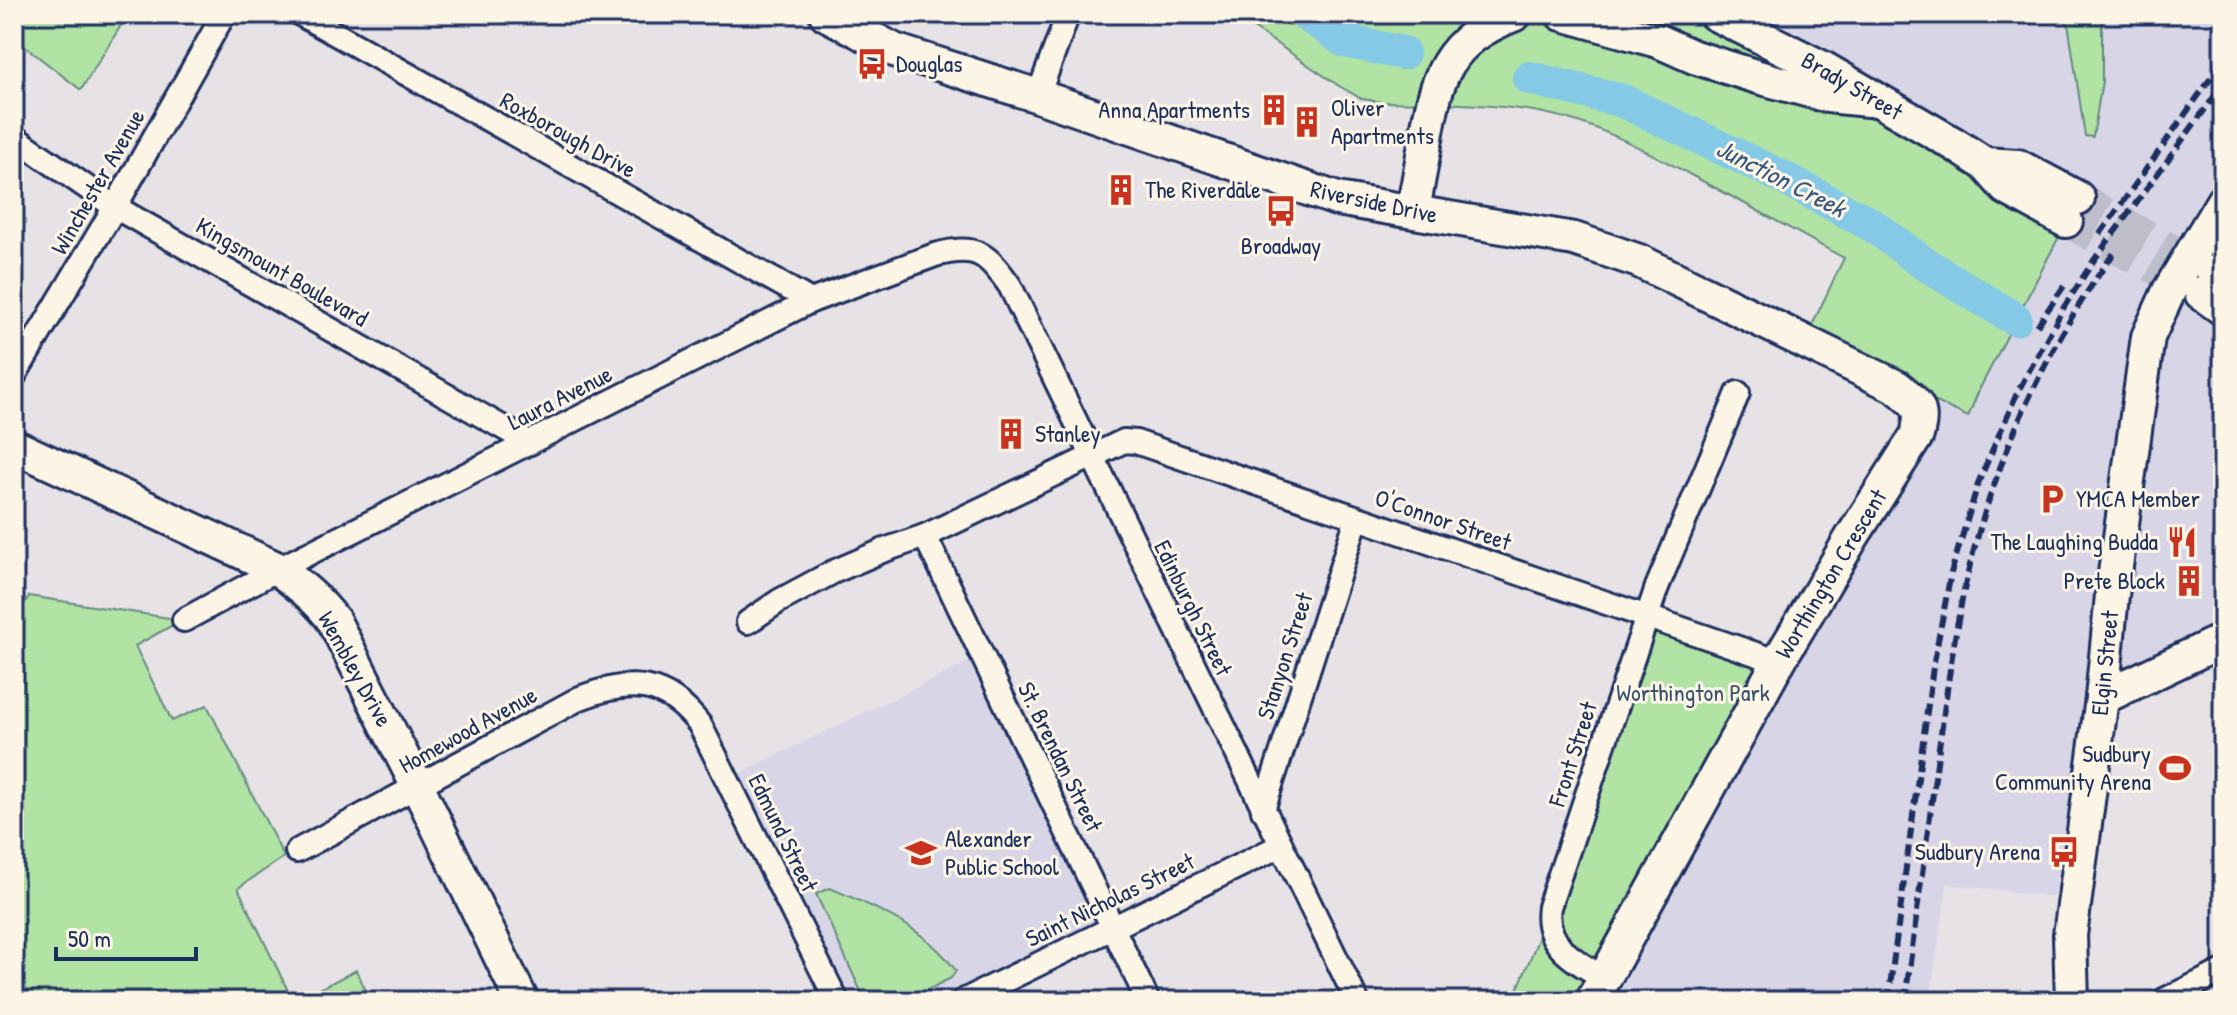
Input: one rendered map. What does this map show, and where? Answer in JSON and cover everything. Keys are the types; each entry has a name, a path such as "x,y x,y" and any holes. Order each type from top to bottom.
{"street":[{"name":"Winchester Avenue","path":"14,376 115,207 224,14"},
{"name":"Roxborough Drive","path":"300,14 811,301"},
{"path":"1038,96 1068,14"},
{"path":"1413,211 1433,96 1441,74 1453,56 1475,34 1515,14"},
{"path":"1562,14 1658,41 1694,57 1758,77 1828,96 1879,101"},
{"name":"Riverside Drive","path":"840,17 894,50 1337,199 1574,239 1607,248 1897,387 1913,400"},
{"path":"1658,41 1693,43 1712,38 1725,19"},
{"name":"Brady Street","path":"1725,19 1823,68 1985,164 2006,188 2072,210"},
{"name":"Kingsmount Boulevard","path":"14,137 115,207 530,443"},
{"name":"Elgin Street","path":"2072,1001 2070,935 2148,337 2169,291 2221,207"},
{"name":"Laura Avenue","path":"184,620 278,569 811,301 935,255 955,249 971,250"},
{"name":"Edinburgh Street","path":"971,250 987,256 1010,286 1357,1001"},
{"name":"Front Street","path":"1598,990 1557,943 1547,922 1549,907 1646,617 1738,393"},
{"name":"Worthington Crescent","path":"1598,990 1779,662 1852,537 1917,435 1920,412 1913,400"},
{"name":"O'Connor Street","path":"1091,456 1113,444 1136,442 1779,662"},
{"name":"Wembley Drive","path":"14,446 278,569 313,595 334,621 522,1001"},
{"path":"748,622 833,572 925,536 1091,456"},
{"name":"Stanyon Street","path":"1263,810 1357,518"},
{"name":"St. Brendan Street","path":"925,536 1148,1001"},
{"path":"2102,698 2223,640"},
{"name":"Homewood Avenue","path":"297,851 580,698 603,689 630,685 671,695"},
{"name":"Edmund Street","path":"671,695 700,725 837,1001"},
{"name":"Saint Nicholas Street","path":"963,1001 1280,846"},
{"path":"2052,1001 2059,966 2070,935"},
{"path":"2162,1001 2223,971"}],"shaded area":[{"path":"1719,14 2064,14 2069,29 2102,81 2102,14 2223,14 2223,197 2176,282 2223,311 2223,641 2103,699 2077,900 1947,884 1930,1001 1594,1001 1937,402 1968,416 1979,390"},
{"name":"Alexander Public School","path":"981,656 1111,928 961,1001 840,1001 730,778"},
{"path":"2223,972 2223,1001 2165,1001"}],"green space":[{"path":"14,14 128,14 81,90 14,38"},
{"path":"1233,14 1719,14 1743,25 2061,233 1968,417 1805,340 1844,258 1786,226 1637,146 1563,117 1504,107 1362,99"},
{"path":"2064,14 2102,14 2102,81 2093,137 2085,136"},
{"path":"29,596 182,620 135,646 172,721 207,705 284,857 238,888 293,1001 14,1001 14,620"},
{"name":"Worthington Park","path":"1648,616 1781,661 1594,1001 1513,1001 1551,907"},
{"path":"830,888 883,912 915,931 956,971 951,978 909,998 887,1002 864,998 816,894"},
{"path":"356,970 371,1001 296,1001"}],"waterway":[{"name":"Junction Creek","path":"1305,14 1345,41 1403,53"},
{"name":"Junction Creek","path":"1529,78 1623,101 1778,175 1872,225 1922,262 2015,319"}],"tunnel":[{"path":"2078,198 2210,271"},
{"path":"2066,221 2201,293"}],"railway":[{"path":"2100,234 2223,61"},
{"path":"1888,1001 1933,667 1951,573 1979,481 2018,391 2064,307 2094,260 2223,85"},
{"path":"1905,1001 1952,654 1965,584 1983,520 2012,438 2048,359 2092,284 2117,249"},
{"path":"2037,326 2066,283"}],"place":[{"name":"Douglas","path":"872,64"},
{"name":"Anna Apartments","path":"1274,110"},
{"name":"Oliver Apartments","path":"1307,122"},
{"name":"The Riverdale","path":"1121,190"},
{"name":"Broadway","path":"1281,211"},
{"name":"Stanley","path":"1011,434"},
{"name":"YMCA Member","path":"2052,499"},
{"name":"The Laughing Budda","path":"2182,542"},
{"name":"Prete Block","path":"2189,581"},
{"name":"Sudbury Community Arena","path":"2175,768"},
{"name":"Sudbury Arena","path":"2064,852"},
{"name":"Alexander Public School","path":"921,853"}]}
